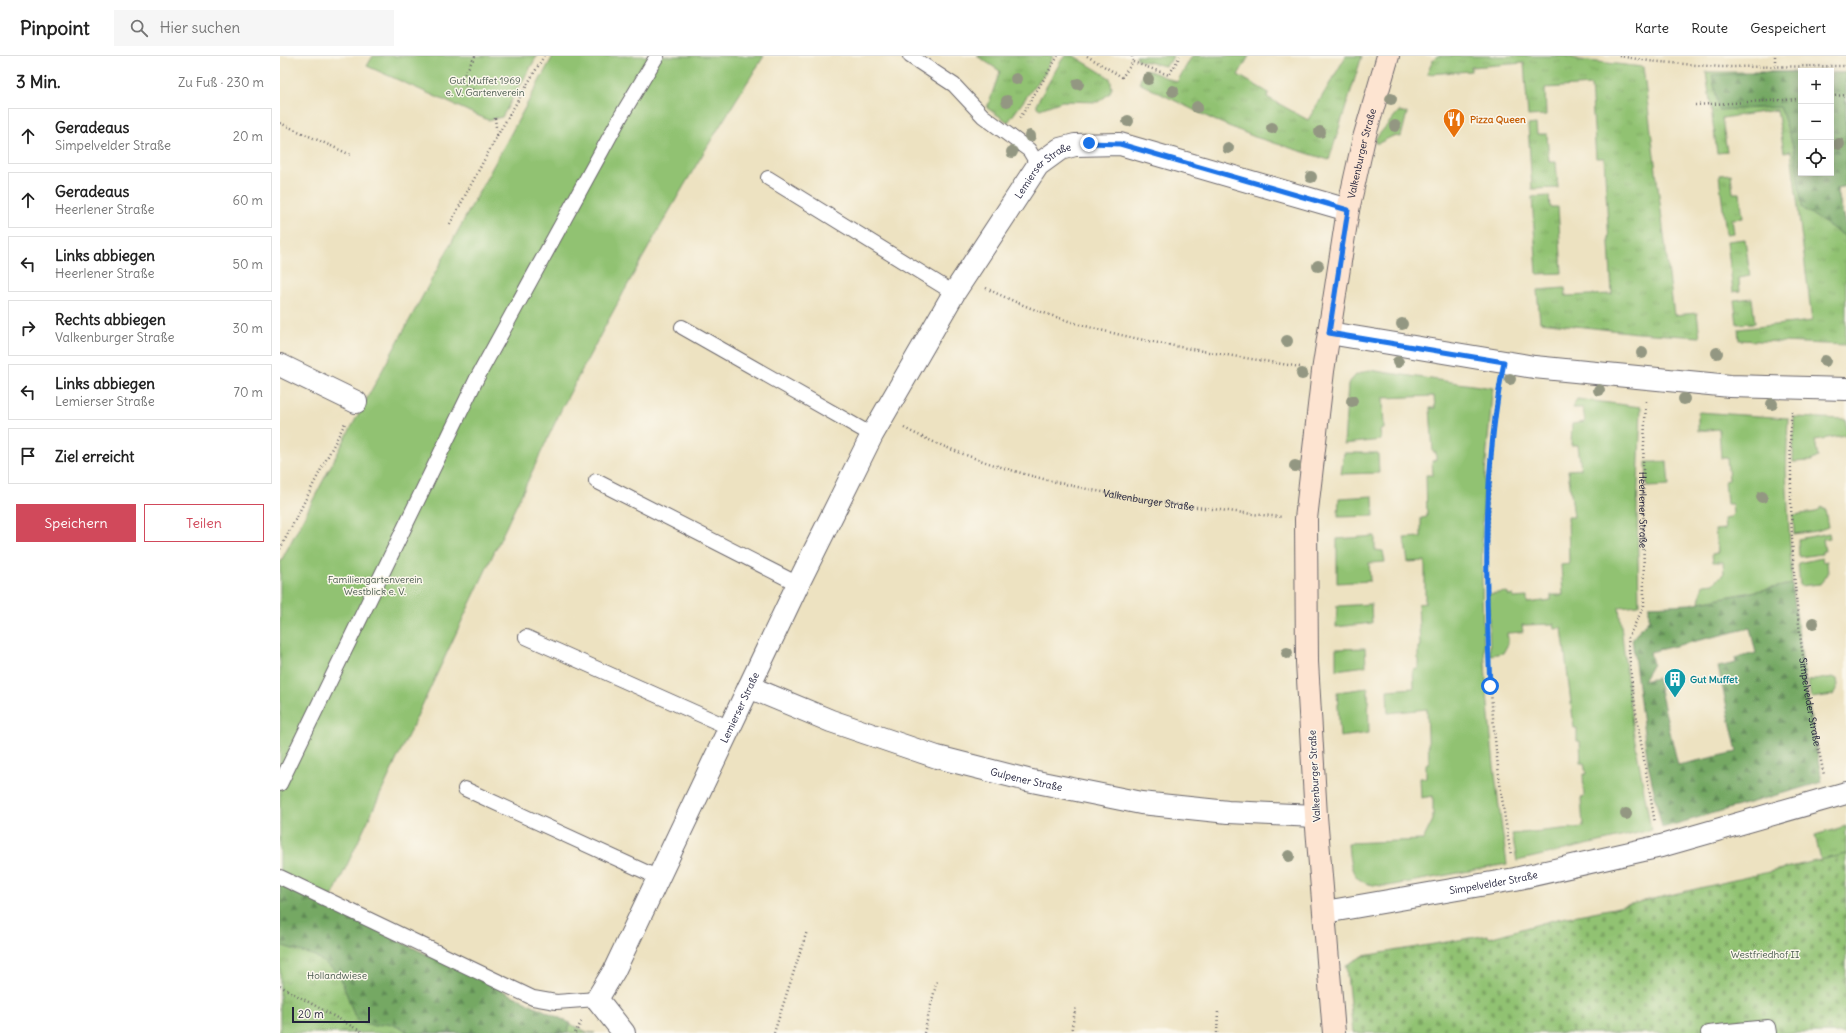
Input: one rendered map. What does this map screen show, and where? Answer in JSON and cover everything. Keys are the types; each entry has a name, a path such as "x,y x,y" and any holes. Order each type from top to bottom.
{"street":[{"name":"Valkenburger Straße","path":"1334,1033 1316,816 1307,662 1306,519 1323,371 1348,210 1364,138 1388,56"},
{"name":"Lemierser Straße","path":"597,999 614,971 798,584 877,426 959,285 1038,165 1060,149 1075,145 1120,144 1348,210"},
{"path":"1329,333 1504,362 1646,378 1730,386 1846,389"},
{"path":"280,365 356,402"},
{"name":"Gulpener Straße","path":"749,687 831,721 937,757 1027,780 1141,803 1228,812 1316,816"},
{"name":"Simpelvelder Straße","path":"1325,912 1515,879 1661,846 1838,795"},
{"path":"597,999 624,1033"}],"lane":[{"path":"280,784 477,378 620,116 657,56"},
{"path":"910,56 954,85 983,116 1029,150 1038,165"},
{"path":"768,178 959,285"},
{"path":"682,327 877,426"},
{"path":"596,481 798,584"},
{"path":"526,636 730,728"},
{"path":"464,789 659,878"},
{"path":"280,878 533,998 556,1002 597,999"},
{"path":"1708,1033 1733,1032 1768,1027 1769,1033"}],"path":[{"path":"475,56 460,82 479,93"},
{"path":"450,224 497,136 544,56"},
{"path":"1010,136 1058,56"},
{"path":"1087,56 1122,77 1133,62 1132,56"},
{"path":"1133,62 1169,74 1180,56"},
{"path":"1619,56 1649,61 1720,67 1846,66"},
{"path":"1775,56 1775,66"},
{"path":"1834,96 1846,95"},
{"path":"1695,105 1798,99"},
{"path":"495,118 497,136"},
{"path":"280,123 351,155"},
{"path":"959,285 999,294 1077,323 1126,336 1323,371"},
{"path":"1504,362 1496,405 1492,449 1486,552 1486,602 1491,701 1501,798 1507,834"},
{"name":"Heerlener Straße","path":"1646,378 1643,464 1644,606 1628,638 1628,643 1648,790 1661,846"},
{"name":"Simpelvelder Straße","path":"1795,388 1791,418 1792,550 1806,678 1815,730 1838,795"},
{"path":"280,549 356,402"},
{"name":"Valkenburger Straße","path":"877,426 920,436 967,455 1064,486 1160,502 1255,515 1306,519"},
{"path":"774,1033 807,931"},
{"path":"924,1033 937,981"},
{"path":"280,986 364,1033"},
{"path":"1071,1033 1076,1006"},
{"path":"1217,1033 1218,1011"}],"green space":[{"name":"Gut Muffet 1969 e. V. Gartenverein","path":"373,56 537,56 502,117 488,120 367,66"},
{"name":"Familiengartenverein Westblick e. V.","path":"553,56 764,56 710,142 658,230 609,318 562,408 332,897 280,872 280,563 346,437"},
{"path":"977,56 1053,56 1044,75 1008,122 987,108 1000,71"},
{"path":"1065,56 1074,56 1110,78 1112,88 1109,94 1098,102 1062,101 1040,109 1037,107 1037,103"},
{"path":"1136,56 1173,56 1170,62 1165,66 1138,60"},
{"path":"1192,56 1249,56 1238,75 1269,93 1267,97 1308,120 1346,56 1362,56 1329,160 1255,137 1214,120 1139,83 1145,69 1177,82"},
{"path":"1437,56 1566,56 1580,60 1643,67 1674,315 1697,313 1700,337 1637,333 1540,322 1537,290 1565,288 1566,296 1612,294 1604,158 1596,158 1591,85 1545,88 1546,115 1528,116 1524,63 1471,67 1471,71 1427,74 1433,60"},
{"path":"1706,72 1798,72 1798,176 1834,176 1834,73 1846,73 1846,186 1837,188 1846,229 1846,345 1739,340 1738,329 1812,321 1791,151 1784,152 1777,110 1722,118 1727,152 1717,153"},
{"path":"1798,72 1798,176 1834,176 1834,73 1846,73 1846,186 1837,188 1846,229 1846,237 1802,208 1794,148 1780,107 1719,110 1712,75"},
{"path":"1399,111 1407,113 1401,137 1393,136 1379,143 1375,143 1376,138"},
{"path":"1536,124 1537,134 1547,134 1549,162 1556,162 1558,188 1532,189 1528,125"},
{"path":"1731,174 1733,193 1740,193 1743,218 1732,219 1734,233 1726,234 1719,175"},
{"path":"1549,196 1550,207 1558,207 1562,273 1537,274 1532,197"},
{"path":"1745,239 1750,276 1739,278 1740,291 1733,292 1727,241"},
{"path":"1752,298 1755,323 1737,324 1734,300"},
{"path":"1369,370 1493,388 1486,463 1483,526 1483,623 1489,720 1507,864 1388,886 1368,884 1361,881 1356,876 1350,863 1348,843 1423,840 1433,820 1433,796 1421,798 1420,778 1426,778 1426,764 1429,764 1427,709 1388,713 1387,690 1414,688 1413,670 1418,669 1418,647 1420,646 1418,604 1425,603 1425,561 1408,562 1404,538 1421,537 1421,518 1427,517 1426,475 1433,475 1432,461 1436,460 1436,452 1433,452 1430,408 1435,408 1434,396 1383,398 1384,429 1380,430 1381,440 1344,444 1348,384 1356,375"},
{"path":"1577,399 1641,407 1637,511 1639,605 1619,607 1632,724 1651,830 1517,861 1512,834 1583,827 1581,798 1584,797 1583,774 1586,774 1584,763 1581,763 1580,741 1577,741 1577,728 1574,728 1562,628 1555,629 1554,624 1522,625 1523,632 1507,633 1508,644 1503,653 1490,655 1488,594 1507,592 1509,596 1513,595 1513,598 1527,597 1527,603 1551,600 1551,595 1563,595 1561,565 1569,564 1568,517 1574,517 1568,470 1581,469 1578,445 1571,445 1572,424 1585,422 1583,408 1572,408"},
{"path":"1698,412 1788,418 1786,470 1792,584 1699,602 1703,584 1714,583 1724,573 1723,562 1713,562 1712,554 1718,553 1715,530 1725,529 1724,519 1730,518 1733,514 1732,504 1727,504 1725,481 1729,480 1727,458 1721,458 1719,429 1698,431"},
{"path":"1794,417 1846,419 1846,435 1815,440 1818,457 1811,461 1793,462"},
{"path":"1344,453 1378,453 1379,473 1341,474"},
{"path":"1646,462 1667,462 1669,486 1647,487"},
{"path":"1373,496 1374,516 1338,517 1339,498"},
{"path":"1822,507 1825,509 1828,527 1817,531 1794,534 1793,515 1816,512"},
{"path":"1829,533 1830,538 1823,539 1825,551 1822,551 1822,554 1799,557 1798,539"},
{"path":"1375,536 1375,550 1383,551 1385,562 1369,563 1370,581 1337,583 1337,539"},
{"path":"1822,558 1823,562 1827,561 1828,574 1820,584 1800,586 1798,563"},
{"path":"1792,584 1807,695 1822,782 1662,828 1648,764 1632,639 1649,619 1649,606 1690,604","holes":["1750,628 1756,653 1735,658 1736,663 1718,667 1737,752 1678,765 1657,678 1643,681 1653,664 1650,652"]},
{"path":"1371,604 1372,623 1336,627 1337,606"},
{"path":"1365,648 1366,666 1336,670 1336,649"},
{"path":"1833,677 1837,679 1838,685 1833,695 1811,698 1808,681"},
{"path":"1368,688 1369,733 1340,737 1337,692"},
{"path":"1846,826 1846,854 1821,861 1815,835"},
{"name":"Westfriedhof II","path":"1846,854 1846,1033 1353,1033 1346,965 1363,956 1488,935 1489,938 1557,919 1614,908"},
{"name":"Hollandwiese","path":"280,884 587,1032 595,1033 280,1033"},
{"name":"Hollandwiese","path":"280,884 570,1023 568,1033 407,1033 403,1029 388,1023 375,1026 360,1022 355,1017 341,979 333,969 315,956 280,945"}],"place":[{"name":"Pizza Queen","path":"1454,138"},
{"name":"Gut Muffet","path":"1675,698"}],"route":[{"path":"1089,143 1120,144 1348,210 1329,333 1504,362 1496,405 1486,552 1486,602 1490,686"}]}
